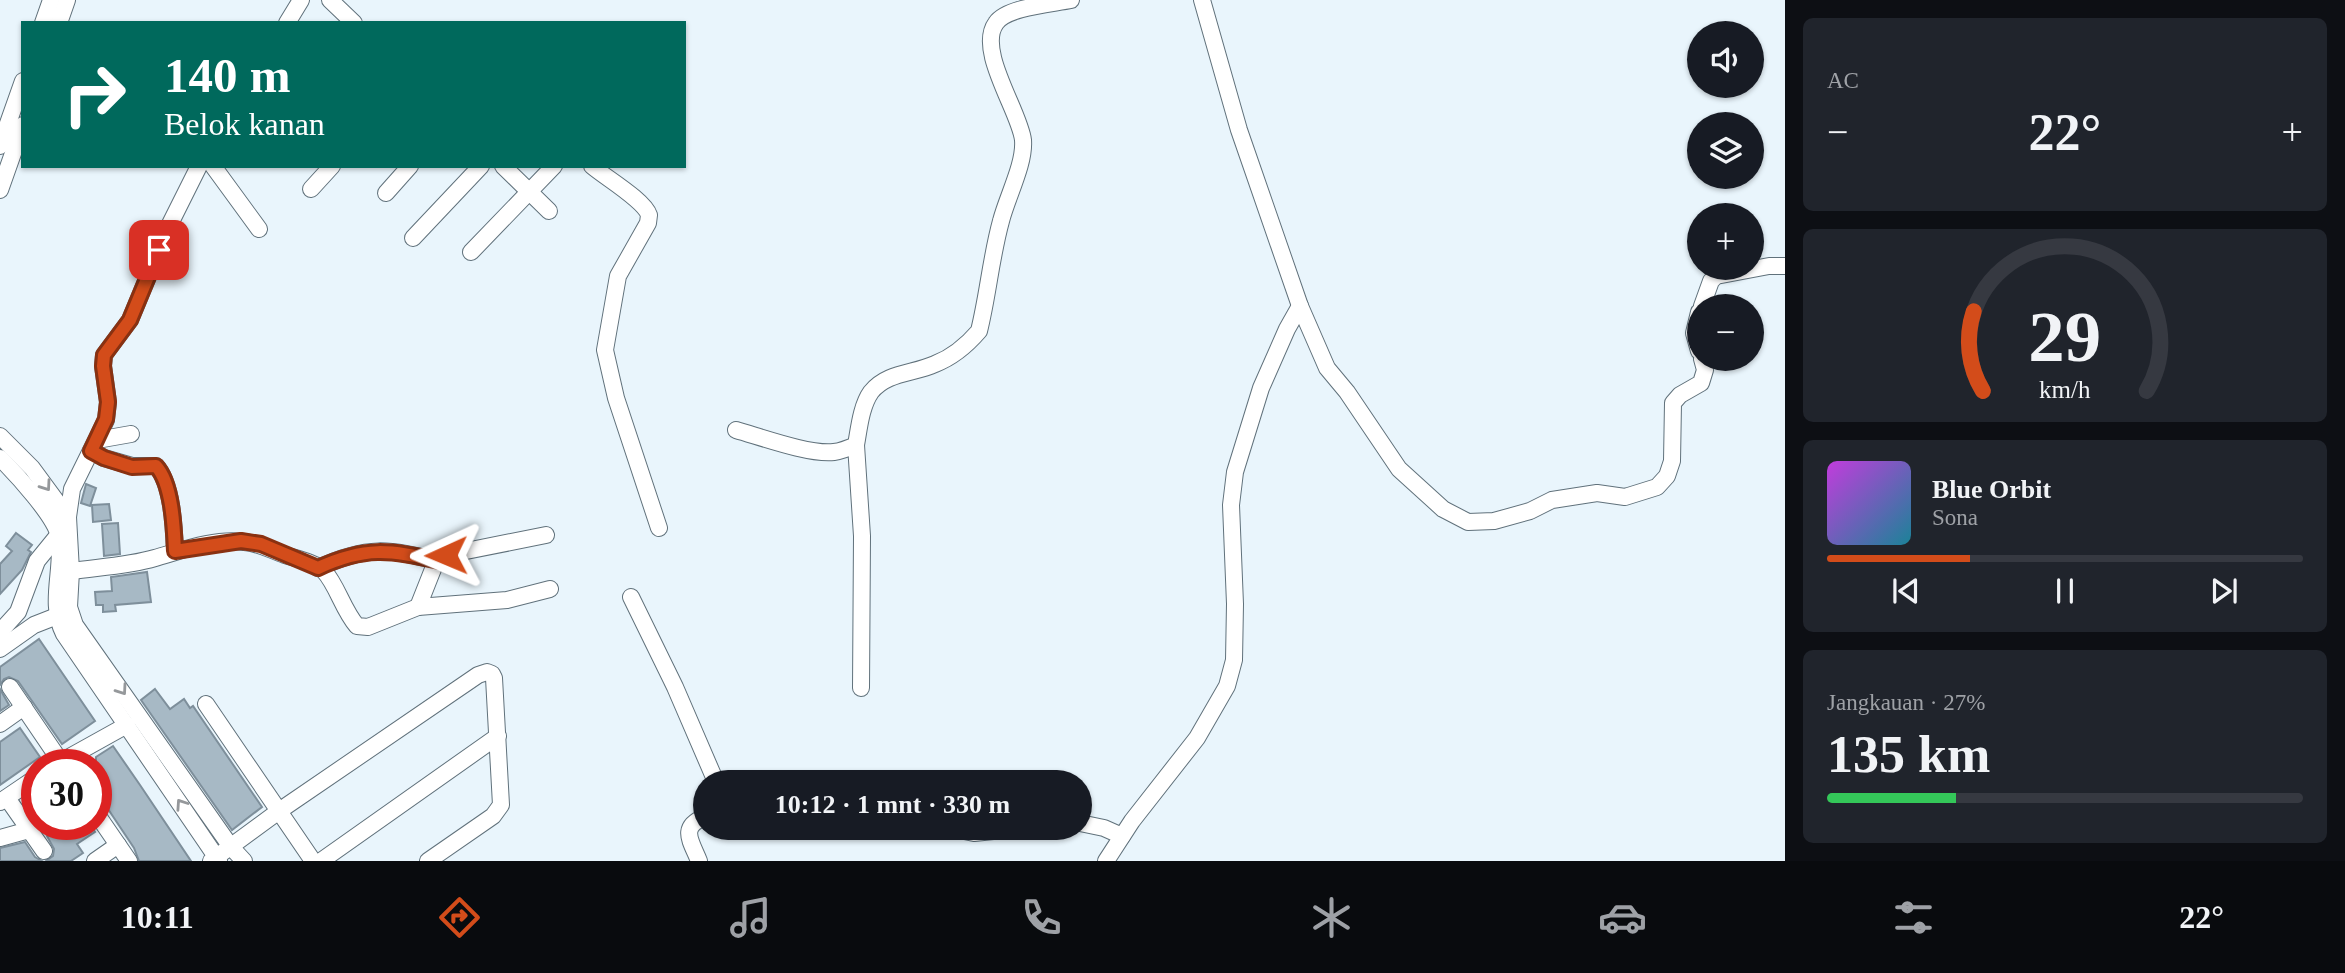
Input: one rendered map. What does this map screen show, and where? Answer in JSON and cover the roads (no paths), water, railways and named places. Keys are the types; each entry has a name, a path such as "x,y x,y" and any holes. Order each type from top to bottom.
{"street":[{"path":"44,21 51,0"},
{"path":"60,21 67,0"},
{"path":"288,21 301,0"},
{"path":"330,0 352,21"},
{"path":"861,688 862,536 856,445 859,425 869,395 882,381 938,363 967,344 979,331 1000,223 1022,155 1018,121 1006,97 997,69 992,35 995,24 1006,15 1071,0"},
{"path":"1202,0 1239,130 1300,306 1327,368 1347,392 1399,469 1443,509 1468,522 1494,521 1571,496 1597,493 1625,497 1657,487 1667,476 1672,461 1672,403 1701,383 1705,371"},
{"path":"0,146 21,87"},
{"path":"0,190 21,131"},
{"path":"198,168 169,226 130,320 104,355 106,419 72,489 68,517 71,570 69,607 75,625 231,847 244,861"},
{"path":"214,168 260,229"},
{"path":"311,189 330,168"},
{"path":"386,193 408,168"},
{"path":"413,238 479,168"},
{"path":"505,168 549,211"},
{"path":"471,252 552,168"},
{"path":"595,168 641,202 649,215 648,223 618,276 605,350 616,398 659,528"},
{"path":"1706,294 1716,276 1769,266 1785,266"},
{"path":"1106,861 1197,738 1227,686 1234,660 1231,505 1235,472 1261,388 1300,306"},
{"path":"736,430 832,453 856,445"},
{"path":"94,446 131,434"},
{"path":"0,436 32,468 68,517"},
{"path":"94,446 104,458 132,467 156,466 160,471 171,510 175,551"},
{"path":"0,458 34,495 59,534 57,616 64,634 215,860 279,811 478,675 487,672 495,678 501,805 499,810 428,861"},
{"path":"0,632 18,612 37,561 59,534 68,517"},
{"path":"418,607 435,564 446,555 546,535"},
{"path":"71,570 132,563 175,551 241,541 261,544 324,572 357,626 368,627 418,607 507,600 550,589"},
{"path":"318,568 358,553 381,550 439,561"},
{"path":"631,597 675,687 711,770"},
{"path":"0,649 34,625 57,616"},
{"path":"10,687 51,749"},
{"path":"206,704 313,861"},
{"path":"0,724 24,707"},
{"path":"85,749 127,725"},
{"path":"321,861 498,736"},
{"path":"21,788 4,800 21,820"},
{"path":"693,823 689,828 689,834 699,861"},
{"path":"1092,826 1122,836"},
{"path":"0,838 21,832"},
{"path":"112,836 129,861"},
{"path":"36,840 44,851"},
{"path":"94,861 118,845"}]}
